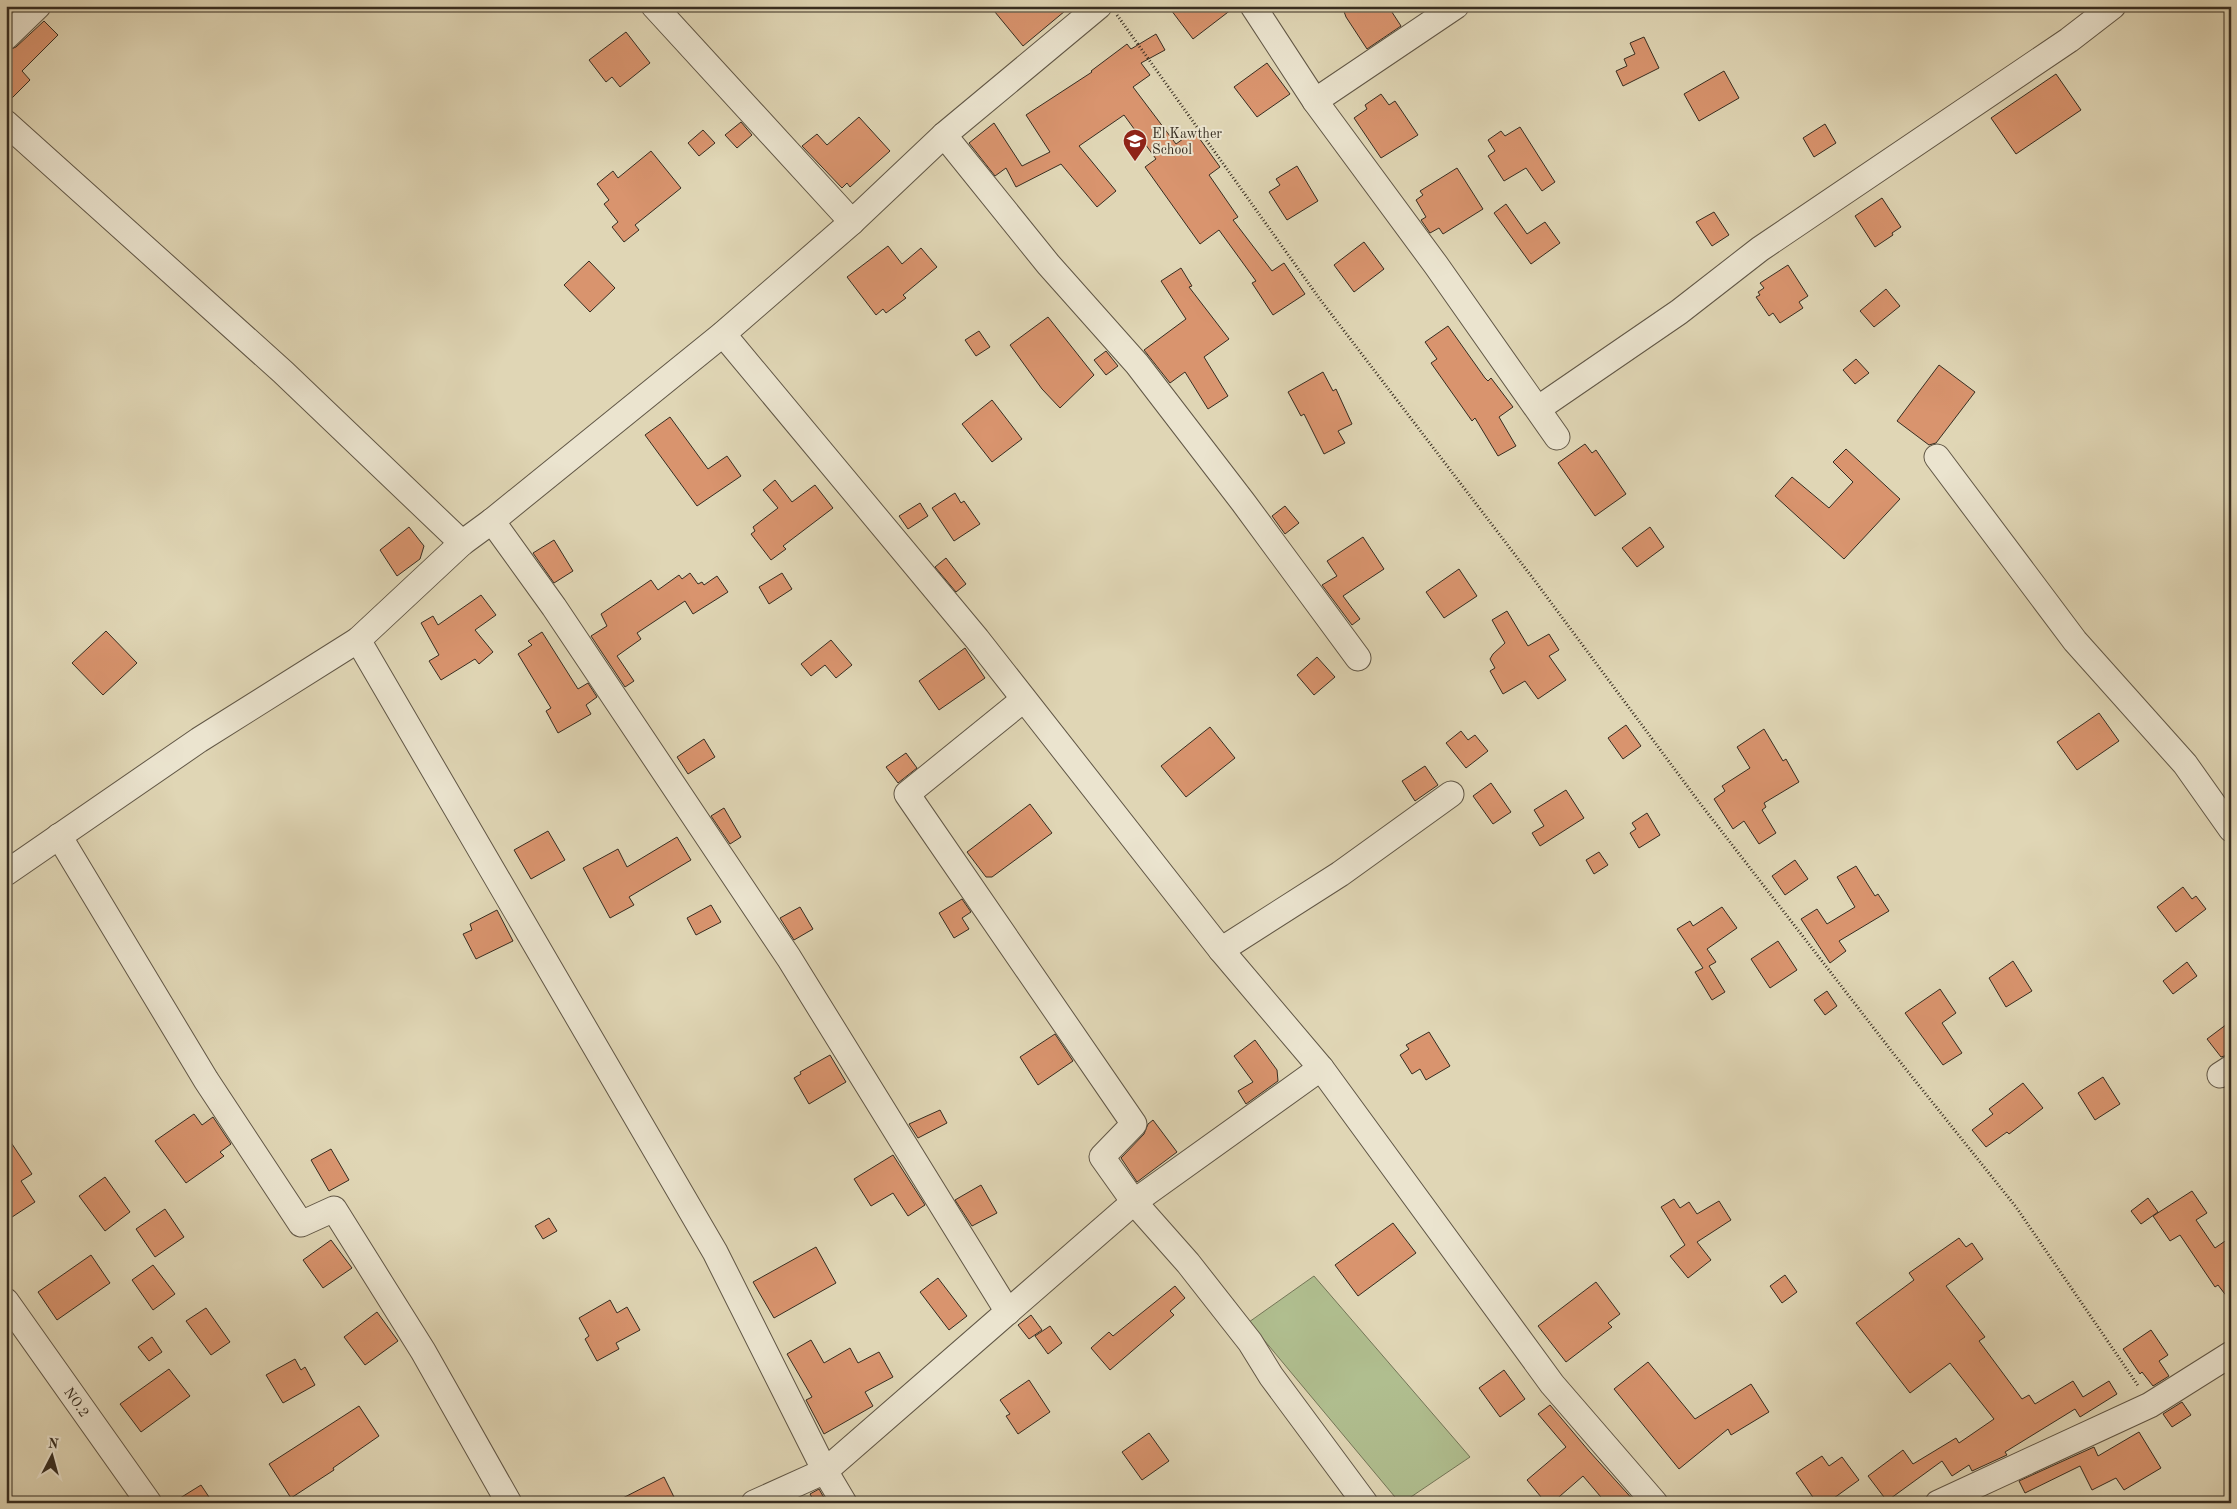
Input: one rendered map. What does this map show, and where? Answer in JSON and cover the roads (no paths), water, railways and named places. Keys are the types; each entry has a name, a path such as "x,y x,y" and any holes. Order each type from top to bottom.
{"street":[{"path":"6,37 38,6"},
{"path":"654,6 852,222"},
{"path":"1253,6 1315,102 1539,408 1558,437"},
{"path":"1315,102 1456,6"},
{"path":"1539,408 1680,312 1760,250 2069,40 2113,6"},
{"path":"6,873 199,740 358,640 462,543 492,521 723,334 852,222 944,135 1108,10"},
{"path":"6,123 283,372 462,543"},
{"path":"944,135 1048,264 1137,364 1243,502 1358,658"},
{"path":"723,334 977,639 1221,950 1321,1068 1552,1384 1655,1503"},
{"path":"1937,457 2075,641 2185,764 2231,829"},
{"path":"492,521 554,607 789,958 1008,1312"},
{"path":"358,640 715,1252 825,1471 844,1503"},
{"path":"1023,700 907,794 1134,1124 1102,1157 1134,1202 1188,1263 1250,1342 1271,1376 1365,1503"},
{"path":"1221,950 1340,874 1451,794"},
{"path":"59,836 206,1080 301,1224 334,1209 423,1351 509,1503"},
{"path":"754,1503 825,1471 1134,1202 1321,1068"},
{"name":"NO.2","path":"6,1301 148,1503"},
{"path":"1938,1503 2150,1404 2231,1354"}],"place":[{"name":"El Kawther School","path":"1135,162"}]}
